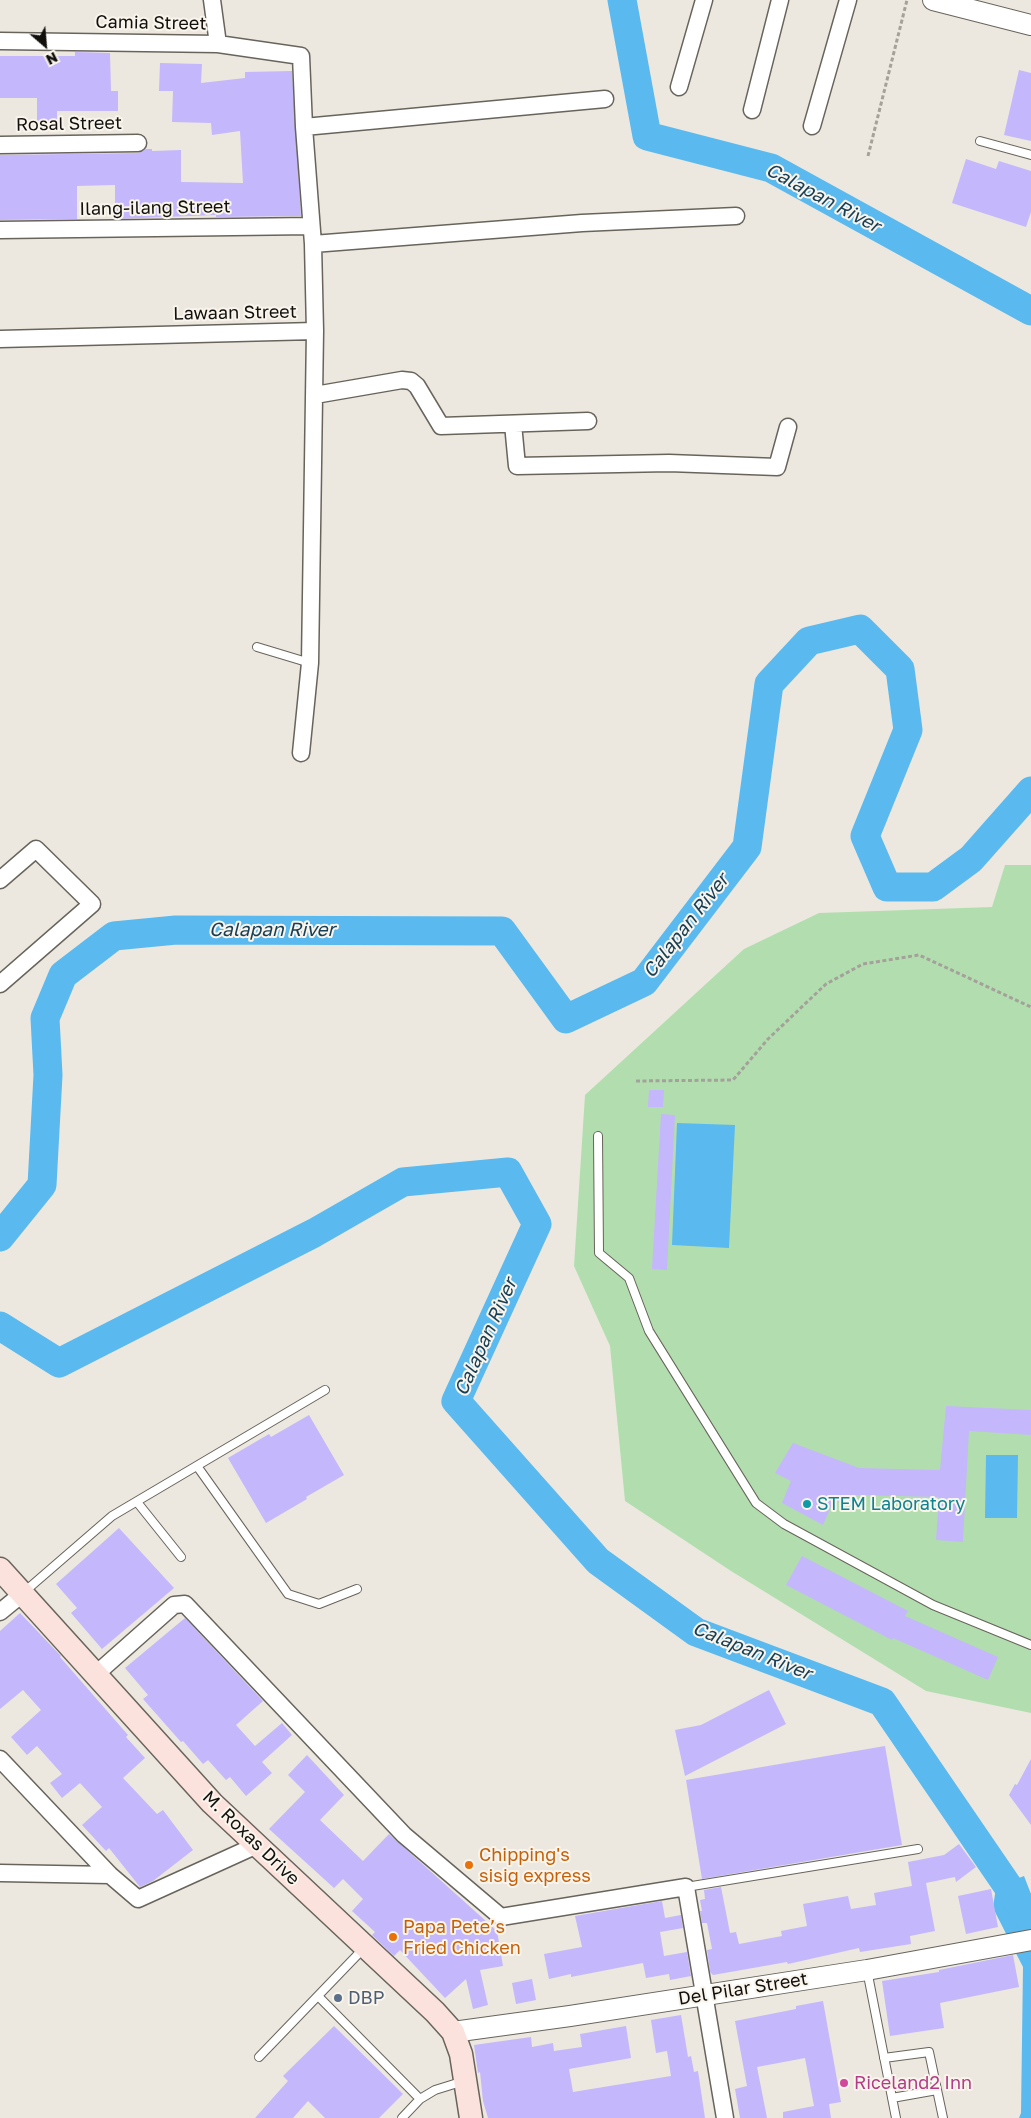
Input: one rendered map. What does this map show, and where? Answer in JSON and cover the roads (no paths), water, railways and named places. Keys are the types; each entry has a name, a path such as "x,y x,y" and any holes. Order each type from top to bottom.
{"main road":[{"name":"M. Roxas Drive","path":"0,1570 212,1803 366,1947 453,2032 461,2054 471,2118"}],"street":[{"path":"212,0 218,44"},
{"path":"679,87 704,0"},
{"path":"752,110 780,0"},
{"path":"812,126 848,0"},
{"path":"933,0 1031,25"},
{"name":"Camia Street","path":"0,41 218,44 301,56"},
{"name":"Lawaan Street","path":"0,340 315,331 313,244 310,226 301,56"},
{"path":"304,128 606,99"},
{"name":"Rosal Street","path":"0,145 138,143"},
{"path":"313,244 582,223 736,216"},
{"name":"Ilang-ilang Street","path":"0,230 310,226"},
{"path":"301,753 310,663 315,331"},
{"path":"314,395 402,380 411,381 417,386 441,426 588,421"},
{"path":"513,424 517,466 669,463 777,467 788,427"},
{"path":"0,880 36,849 92,904 0,984"},
{"path":"0,1612 22,1594"},
{"path":"95,1675 174,1605 185,1604 404,1835 501,1917 686,1887 725,2118"},
{"path":"0,1760 110,1875 138,1899 257,1844"},
{"path":"0,1873 110,1875"},
{"name":"Del Pilar Street","path":"453,2032 570,2016 867,1970 1031,1940"}],"lane":[{"path":"980,141 1031,154"},
{"path":"257,647 310,663"},
{"path":"598,1136 599,1253 629,1278 650,1331 756,1503 784,1524 934,1604 1031,1645"},
{"path":"22,1594 112,1516 325,1390"},
{"path":"197,1466 288,1594 319,1604 357,1589"},
{"path":"136,1502 181,1557"},
{"path":"686,1887 918,1849"},
{"path":"259,2057 366,1947"},
{"path":"867,1970 896,2118"},
{"path":"318,1996 420,2099"},
{"path":"884,2058 929,2052 943,2118"},
{"path":"402,2118 420,2099 435,2090 466,2081"},
{"path":"892,2098 937,2090"}],"water":[{"path":"677,1123 735,1125 729,1248 672,1245"},
{"path":"986,1455 1018,1455 1017,1518 985,1518"},
{"path":"1024,1876 1031,1894 1031,2118 1019,2118 1021,2113 1023,1967 993,1908 996,1887"}],"waterway":[{"name":"Calapan River","path":"622,0 647,136 771,168 1031,311"},
{"name":"Calapan River","path":"0,1237 42,1185 48,1075 45,1018 63,975 114,936 176,930 502,931 566,1019 644,982 747,847 769,684 809,641 860,629 900,669 908,730 865,836 887,887 933,887 971,859 1031,791"},
{"name":"Calapan River","path":"0,1326 59,1363 314,1233 403,1182 508,1172 537,1224 456,1401 598,1561 696,1632 882,1702 1031,1920"}],"place":[{"name":"STEM Laboratory","path":"807,1504"},
{"name":"Chipping's sisig express","path":"469,1865"},
{"name":"Papa Pete’s Fried Chicken","path":"393,1937"},
{"name":"DBP","path":"338,1998"},
{"name":"Riceland2 Inn","path":"844,2083"}]}
